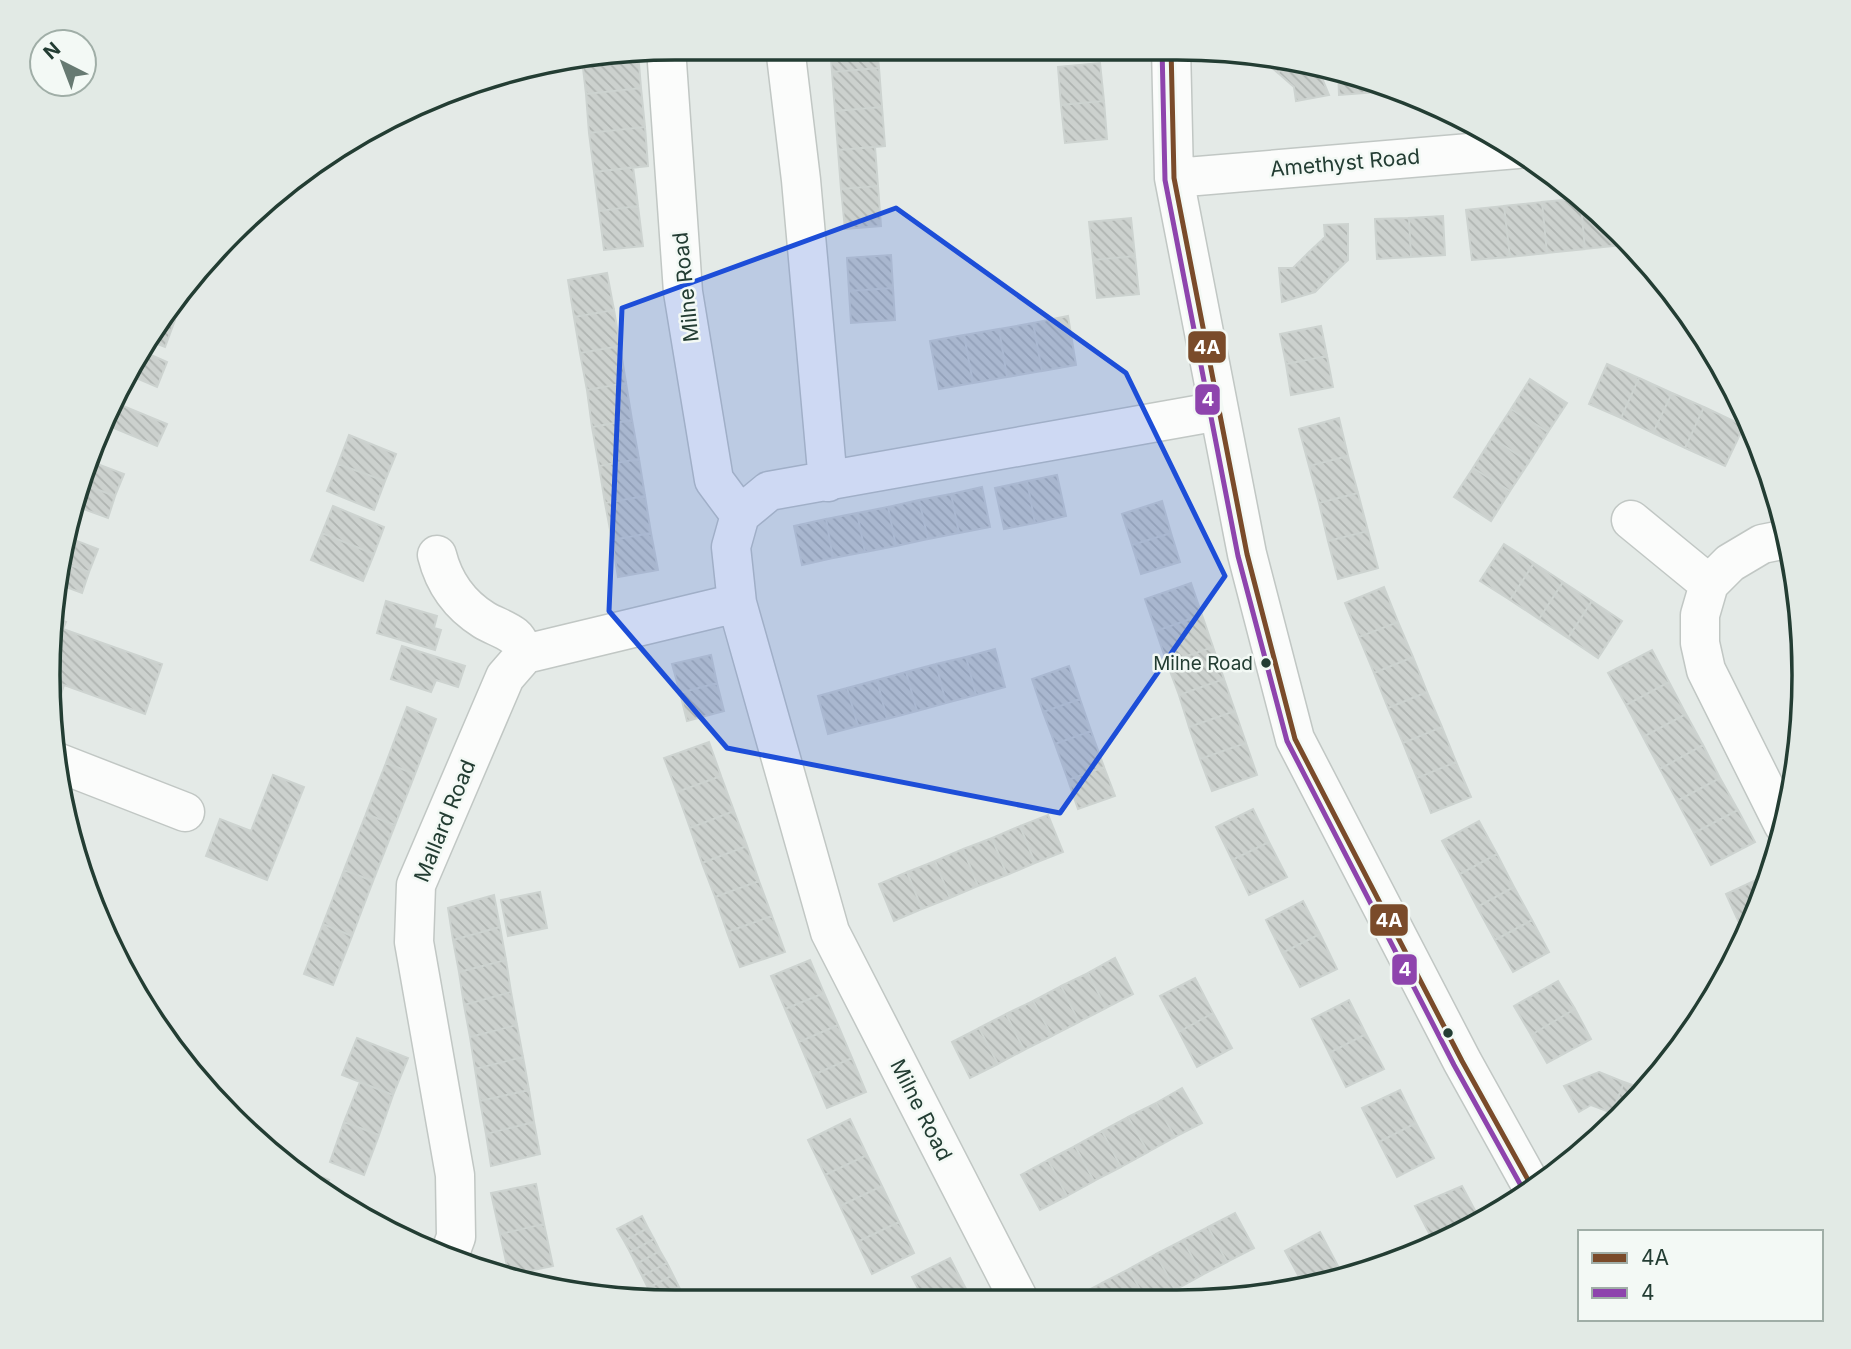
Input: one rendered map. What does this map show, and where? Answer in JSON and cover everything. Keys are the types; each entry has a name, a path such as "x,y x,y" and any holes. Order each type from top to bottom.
{"street":[{"name":"Milne Road","path":"667,60 683,292 714,480 740,515 731,547 737,603 830,932 1014,1290"},
{"path":"787,60 801,180 828,482"},
{"path":"1171,60 1174,178 1247,554 1295,739 1462,1060 1528,1179"},
{"name":"Amethyst Road","path":"1174,178 1498,151"},
{"path":"740,515 769,491 1219,411"},
{"path":"1630,520 1709,584"},
{"path":"1776,811 1706,670 1700,643 1700,615 1709,584 1730,563 1762,544 1777,541"},
{"path":"437,555 440,568 453,593 469,610 485,621 516,636 525,654 737,603"},
{"name":"Mallard Road","path":"452,1248 456,1237 455,1175 414,942 416,885 505,677 525,654"},
{"path":"67,766 185,811"}],"highlighted area":[{"path":"896,208 1126,373 1225,576 1060,813 727,748 609,611 622,308"}],"building":[{"path":"831,60 878,60 879,68 832,72"},
{"path":"639,61 641,88 586,94 583,67"},
{"path":"1100,63 1104,101 1061,105 1058,67"},
{"path":"879,68 882,107 835,111 832,72"},
{"path":"1281,69 1321,77 1329,95 1296,101 1294,87 1278,73"},
{"path":"1338,81 1375,92 1339,95"},
{"path":"641,88 645,127 589,133 586,94"},
{"path":"1104,101 1107,139 1065,143 1061,105"},
{"path":"882,107 885,146 838,150 835,111"},
{"path":"645,127 648,166 594,172 589,133"},
{"path":"875,147 878,186 841,189 838,150"},
{"path":"633,167 638,206 599,211 594,172"},
{"path":"878,186 881,226 845,229 841,189"},
{"path":"1567,200 1582,212 1585,249 1547,253 1542,202"},
{"path":"1542,202 1547,253 1510,257 1504,206"},
{"path":"638,206 643,246 604,250 599,211"},
{"path":"1504,206 1510,257 1472,260 1466,210"},
{"path":"1582,212 1616,246 1585,249"},
{"path":"1443,216 1445,255 1411,257 1409,218"},
{"path":"1131,218 1135,256 1093,260 1089,222"},
{"path":"1409,218 1411,257 1377,259 1375,219"},
{"path":"1348,224 1348,260 1331,276 1309,252 1325,237 1324,225"},
{"path":"1309,252 1331,276 1315,292 1282,302 1279,268 1293,268"},
{"path":"891,255 893,288 849,291 847,258"},
{"path":"1135,256 1139,294 1097,298 1093,260"},
{"path":"607,273 614,310 574,317 568,280"},
{"path":"893,288 895,320 851,323 849,291"},
{"path":"614,310 620,346 580,353 574,317"},
{"path":"1068,316 1076,365 1042,371 1033,323"},
{"path":"173,319 175,320 165,347 156,344"},
{"path":"1033,323 1042,371 1007,377 999,329"},
{"path":"1321,326 1327,356 1286,364 1280,334"},
{"path":"999,329 1007,377 973,383 964,335"},
{"path":"964,335 973,383 939,389 930,341"},
{"path":"620,346 626,383 587,390 580,353"},
{"path":"150,354 167,362 157,387 136,378"},
{"path":"1327,356 1333,387 1291,395 1286,364"},
{"path":"1607,364 1639,378 1621,418 1589,404"},
{"path":"1639,378 1672,393 1653,433 1621,418"},
{"path":"1530,379 1567,403 1548,432 1511,409"},
{"path":"626,383 632,420 592,427 587,390"},
{"path":"1672,393 1704,407 1685,448 1653,433"},
{"path":"121,405 167,424 157,446 111,427"},
{"path":"1704,407 1738,423 1741,431 1725,466 1685,448"},
{"path":"1511,409 1548,432 1529,462 1492,438"},
{"path":"1339,418 1348,456 1309,466 1299,429"},
{"path":"632,420 639,459 599,466 592,427"},
{"path":"349,435 396,454 385,481 338,464"},
{"path":"1492,438 1529,462 1510,491 1473,468"},
{"path":"1348,456 1358,493 1319,503 1309,466"},
{"path":"639,459 645,496 605,503 599,466"},
{"path":"97,464 124,474 115,496 89,486"},
{"path":"338,464 385,481 374,510 327,491"},
{"path":"1473,468 1510,491 1491,521 1454,497"},
{"path":"1057,475 1066,516 1035,523 1027,481"},
{"path":"1027,481 1035,523 1004,529 995,488"},
{"path":"89,486 115,496 108,518 82,508"},
{"path":"982,487 990,527 959,533 951,494"},
{"path":"1358,493 1368,531 1328,541 1319,503"},
{"path":"951,494 959,533 928,539 919,500"},
{"path":"645,496 651,533 612,540 605,503"},
{"path":"919,500 928,539 896,546 888,507"},
{"path":"1162,501 1171,533 1132,545 1122,514"},
{"path":"333,506 384,527 374,554 322,533"},
{"path":"888,507 896,546 865,552 857,513"},
{"path":"857,513 865,552 833,558 826,519"},
{"path":"826,519 833,558 802,565 794,526"},
{"path":"1368,531 1378,568 1338,579 1328,541"},
{"path":"322,533 374,554 363,581 311,560"},
{"path":"651,533 658,570 618,577 612,540"},
{"path":"1171,533 1180,562 1141,574 1132,545"},
{"path":"74,540 98,549 89,572 69,565"},
{"path":"1504,544 1534,563 1510,600 1480,581"},
{"path":"1534,563 1563,582 1539,619 1510,600"},
{"path":"69,565 89,572 82,593 66,587"},
{"path":"1563,582 1592,601 1568,638 1539,619"},
{"path":"1191,583 1202,615 1156,631 1145,599"},
{"path":"1384,587 1398,622 1359,637 1345,603"},
{"path":"386,601 437,616 434,628 441,630 435,650 377,633"},
{"path":"1592,601 1622,621 1598,658 1568,638"},
{"path":"1202,615 1213,647 1167,663 1156,631"},
{"path":"62,621 66,622 63,629 162,664 145,714 64,685 61,695"},
{"path":"1398,622 1413,657 1374,673 1359,637"},
{"path":"402,646 465,666 458,687 436,680 431,692 391,679"},
{"path":"1213,647 1224,679 1179,695 1167,663"},
{"path":"995,649 1005,687 976,695 966,657"},
{"path":"1652,650 1669,682 1626,705 1608,673"},
{"path":"711,655 717,683 680,693 672,664"},
{"path":"966,657 976,695 946,703 936,664"},
{"path":"1413,657 1427,692 1388,708 1374,673"},
{"path":"936,664 946,703 917,711 906,672"},
{"path":"1069,666 1080,699 1043,712 1032,679"},
{"path":"906,672 917,711 887,719 877,680"},
{"path":"1224,679 1235,711 1189,727 1179,695"},
{"path":"877,680 887,719 858,726 847,688"},
{"path":"1669,682 1686,714 1643,737 1626,705"},
{"path":"717,683 724,711 687,721 680,693"},
{"path":"847,688 858,726 828,734 818,696"},
{"path":"1427,692 1442,727 1403,743 1388,708"},
{"path":"1080,699 1091,731 1055,744 1043,712"},
{"path":"407,707 436,719 415,774 386,763"},
{"path":"1235,711 1246,743 1200,759 1189,727"},
{"path":"1686,714 1703,745 1660,769 1643,737"},
{"path":"1442,727 1456,762 1417,778 1403,743"},
{"path":"1091,731 1104,767 1068,780 1055,744"},
{"path":"709,742 721,776 677,792 664,758"},
{"path":"1246,743 1257,775 1212,791 1200,759"},
{"path":"1703,745 1720,778 1677,801 1660,769"},
{"path":"1456,762 1471,797 1431,813 1417,778"},
{"path":"386,763 415,774 395,825 366,814"},
{"path":"1104,767 1115,796 1078,809 1068,780"},
{"path":"273,775 304,787 267,880 206,856 220,819 251,831"},
{"path":"721,776 734,811 690,828 677,792"},
{"path":"1720,778 1738,810 1694,833 1677,801"},
{"path":"1253,809 1269,842 1232,860 1216,827"},
{"path":"1738,810 1755,842 1711,865 1694,833"},
{"path":"734,811 747,846 702,863 690,828"},
{"path":"366,814 395,825 373,881 344,870"},
{"path":"1048,815 1063,852 1035,863 1020,826"},
{"path":"1479,821 1497,854 1460,874 1442,841"},
{"path":"1020,826 1035,863 1007,875 992,838"},
{"path":"992,838 1007,875 978,886 963,849"},
{"path":"1269,842 1287,877 1249,895 1232,860"},
{"path":"747,846 759,881 715,897 702,863"},
{"path":"963,849 978,886 950,898 935,861"},
{"path":"1497,854 1514,887 1477,907 1460,874"},
{"path":"935,861 950,898 922,909 907,872"},
{"path":"344,870 373,881 352,936 323,924"},
{"path":"907,872 922,909 894,921 879,884"},
{"path":"1756,880 1739,923 1726,894"},
{"path":"759,881 772,916 727,932 715,897"},
{"path":"1514,887 1532,920 1495,940 1477,907"},
{"path":"540,892 547,928 508,936 501,900"},
{"path":"494,895 500,927 453,940 448,908"},
{"path":"1303,901 1320,934 1282,953 1266,920"},
{"path":"772,916 785,952 740,967 727,932"},
{"path":"1532,920 1549,952 1513,972 1495,940"},
{"path":"323,924 352,936 333,985 304,974"},
{"path":"500,927 506,960 459,972 453,940"},
{"path":"1320,934 1337,969 1300,987 1282,953"},
{"path":"1115,958 1133,994 1106,1008 1088,973"},
{"path":"506,960 511,992 464,1005 459,972"},
{"path":"810,960 824,993 785,1009 771,976"},
{"path":"1088,973 1106,1008 1079,1022 1061,986"},
{"path":"1195,978 1213,1013 1179,1032 1160,996"},
{"path":"1558,981 1575,1009 1531,1035 1514,1006"},
{"path":"1061,986 1079,1022 1052,1036 1033,1001"},
{"path":"511,992 517,1025 470,1037 464,1005"},
{"path":"824,993 838,1025 799,1042 785,1009"},
{"path":"1349,1000 1366,1034 1329,1053 1312,1019"},
{"path":"1033,1001 1052,1036 1024,1050 1006,1014"},
{"path":"1575,1009 1591,1039 1547,1063 1531,1035"},
{"path":"1213,1013 1232,1048 1197,1067 1179,1032"},
{"path":"1006,1014 1024,1050 998,1064 979,1028"},
{"path":"517,1025 523,1057 475,1069 470,1037"},
{"path":"838,1025 852,1058 813,1075 799,1042"},
{"path":"979,1028 998,1064 970,1078 952,1042"},
{"path":"1366,1034 1384,1069 1346,1087 1329,1053"},
{"path":"357,1038 408,1058 393,1095 342,1075"},
{"path":"523,1057 529,1090 480,1101 475,1069"},
{"path":"852,1058 866,1092 827,1108 813,1075"},
{"path":"1599,1072 1624,1082 1615,1105 1608,1112 1591,1105 1579,1112 1564,1086"},
{"path":"360,1082 393,1095 379,1135 344,1122"},
{"path":"1624,1082 1634,1086 1615,1105"},
{"path":"1182,1088 1202,1123 1175,1137 1156,1103"},
{"path":"529,1090 534,1122 486,1134 480,1101"},
{"path":"1400,1090 1416,1123 1379,1142 1362,1108"},
{"path":"1156,1103 1175,1137 1148,1152 1128,1117"},
{"path":"1128,1117 1148,1152 1121,1167 1102,1131"},
{"path":"850,1119 867,1155 825,1175 808,1140"},
{"path":"344,1122 379,1135 364,1175 330,1162"},
{"path":"534,1122 540,1154 491,1166 486,1134"},
{"path":"1416,1123 1434,1158 1397,1177 1379,1142"},
{"path":"1102,1131 1121,1167 1094,1181 1075,1146"},
{"path":"1075,1146 1094,1181 1067,1196 1048,1160"},
{"path":"867,1155 882,1186 840,1206 825,1175"},
{"path":"1048,1160 1067,1196 1040,1210 1021,1175"},
{"path":"536,1184 544,1224 500,1234 491,1193"},
{"path":"882,1186 899,1222 857,1242 840,1206"},
{"path":"1462,1186 1476,1212 1430,1235 1415,1206"},
{"path":"1235,1213 1254,1248 1227,1262 1208,1227"},
{"path":"642,1216 648,1228 624,1241 617,1229"},
{"path":"899,1222 914,1253 872,1274 857,1242"},
{"path":"544,1224 553,1266 526,1272 507,1267 500,1234"},
{"path":"1208,1227 1227,1262 1202,1275 1183,1240"},
{"path":"648,1228 654,1239 630,1252 624,1241"},
{"path":"1320,1232 1339,1268 1299,1277 1285,1251"},
{"path":"654,1239 660,1251 636,1264 630,1252"},
{"path":"1183,1240 1202,1275 1175,1290 1156,1254"},
{"path":"660,1251 667,1263 642,1276 636,1264"},
{"path":"1156,1254 1175,1290 1140,1290 1129,1269"},
{"path":"950,1258 966,1289 919,1290 912,1277"},
{"path":"667,1263 673,1275 648,1288 642,1276"},
{"path":"1129,1269 1140,1290 1106,1290 1102,1283"},
{"path":"673,1275 679,1287 673,1290 648,1288"},
{"path":"1102,1283 1106,1290 1088,1290"}],"transit line":[{"name":"4","path":"1162,60 1165,180 1238,556 1287,741 1454,1065 1520,1184"},
{"name":"4A","path":"1171,60 1174,178 1247,554 1295,739 1462,1061 1528,1179"}],"place":[{"name":"Milne Road","path":"1266,663"}]}
